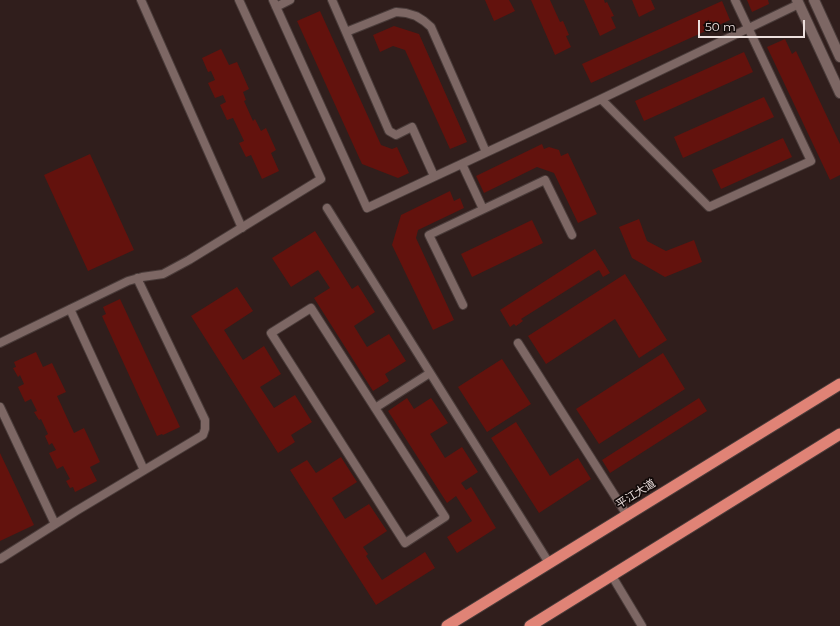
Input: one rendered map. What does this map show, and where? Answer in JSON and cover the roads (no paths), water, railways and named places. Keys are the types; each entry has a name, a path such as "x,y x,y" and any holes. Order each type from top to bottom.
{"highway":[{"name":"平江大道","path":"447,626 840,384"},
{"path":"530,626 840,434"}],"street":[{"path":"814,0 840,57"},
{"path":"798,2 840,93"}],"lane":[{"path":"141,0 242,228"},
{"path":"0,343 128,281 163,274 189,260 322,179 239,0"},
{"path":"290,0 274,3 367,208 601,99 748,28 798,2"},
{"path":"332,0 389,131 396,135 412,127 434,176"},
{"path":"601,99 709,207 811,161 735,0"},
{"path":"346,32 396,12 411,14 424,21 431,28 486,152"},
{"path":"462,164 483,209"},
{"path":"463,305 430,235 545,180 572,235"},
{"path":"327,208 549,563"},
{"path":"0,559 203,435 205,420 137,278"},
{"path":"311,308 375,408 445,517 405,543 272,333 311,308"},
{"path":"70,309 144,470"},
{"path":"518,343 627,515"},
{"path":"375,408 430,373"},
{"path":"0,407 55,524"},
{"path":"612,576 642,626"}]}
